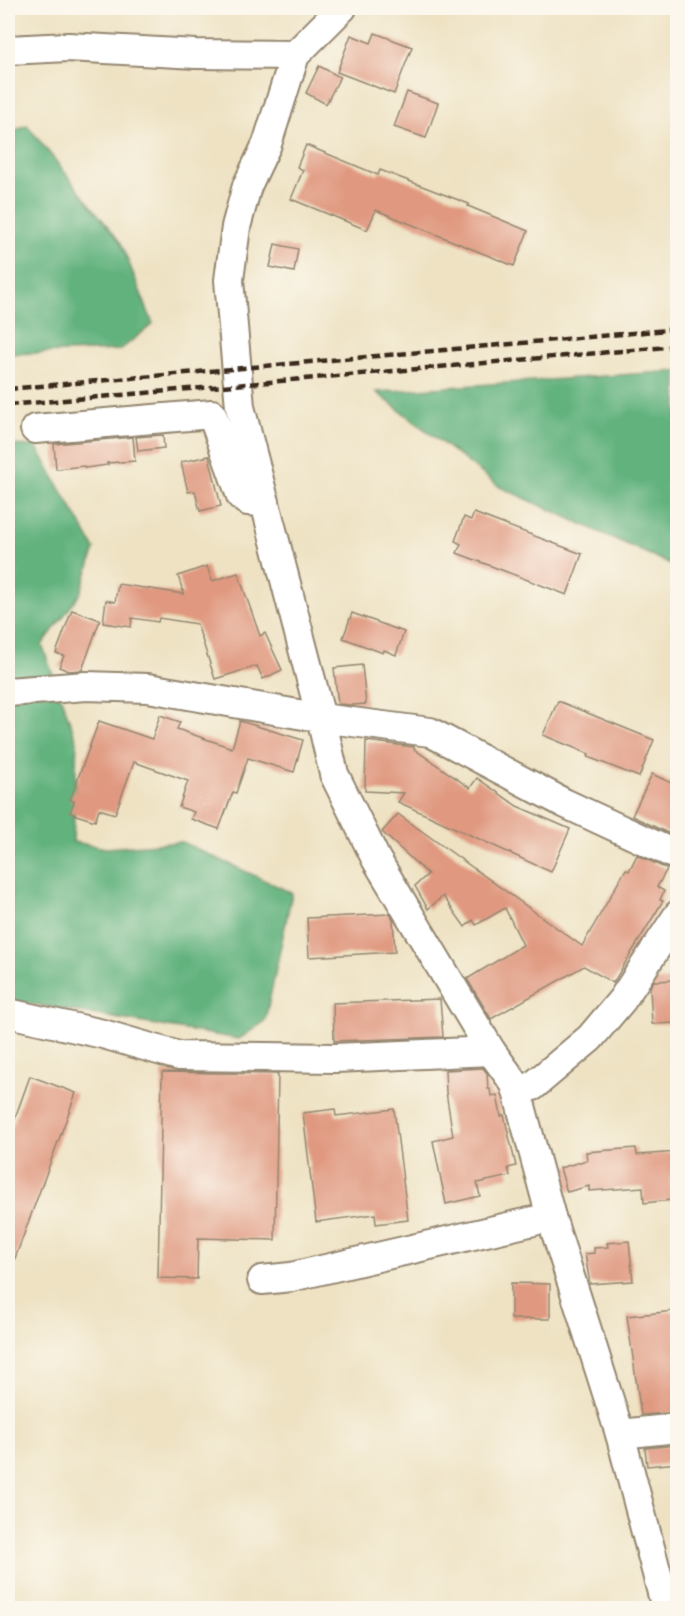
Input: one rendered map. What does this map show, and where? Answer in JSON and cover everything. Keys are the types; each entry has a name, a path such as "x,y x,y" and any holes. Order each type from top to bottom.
{"street":[{"path":"342,8 295,55 267,144 247,186 236,228 229,280 240,406 334,774 376,859 491,1051 515,1084 551,1216 620,1434 666,1608"},
{"path":"8,50 68,47 196,54 295,55"},
{"path":"35,429 212,414 240,496 247,501 265,502"},
{"path":"8,692 86,686 148,688 321,718 429,732 564,803 678,856"},
{"path":"533,1086 590,1038 622,1000 678,915"},
{"path":"8,1013 103,1034 179,1056 335,1058 491,1051"},
{"path":"262,1280 291,1277 551,1216"},
{"path":"620,1434 678,1428"}],"green space":[{"path":"27,125 121,243 153,324 120,350 8,354 8,134"},
{"path":"677,371 677,567 500,487 376,392"},
{"path":"8,445 36,446 95,549 80,594 42,645 77,741 73,842 106,848 182,842 292,893 265,1021 239,1039 8,1000"}],"building":[{"path":"375,33 412,47 394,94 337,72 351,35 371,43"},
{"path":"319,66 340,77 326,104 306,93"},
{"path":"407,92 438,103 426,138 394,127"},
{"path":"306,145 378,175 380,170 469,204 468,206 528,231 514,266 376,210 367,230 291,199 303,170 297,167"},
{"path":"275,244 298,249 294,272 270,267"},
{"path":"163,435 164,448 138,451 136,437"},
{"path":"133,437 135,461 107,463 108,465 85,468 84,466 56,469 54,444"},
{"path":"209,456 221,506 200,511 195,491 188,492 181,462"},
{"path":"474,513 582,554 567,595 457,553 461,544 455,541 464,517 471,520"},
{"path":"207,566 212,581 238,573 260,636 265,633 282,670 263,679 257,666 215,679 197,624 159,618 158,622 132,618 131,627 103,623 106,600 115,602 118,584 184,594 178,576"},
{"path":"72,610 100,620 82,670 69,671 59,667 64,656 56,653"},
{"path":"352,613 404,632 396,655 384,650 383,653 343,638"},
{"path":"362,665 366,704 338,704 334,668"},
{"path":"558,701 654,740 639,777 588,757 589,754 543,735"},
{"path":"160,715 180,722 177,729 232,748 240,721 303,740 294,772 248,758 236,793 233,792 219,829 191,819 194,812 179,807 188,781 134,762 115,814 99,809 95,821 70,813 74,801 70,800 99,721 152,739"},
{"path":"366,741 414,747 470,788 477,778 517,806 570,829 551,872 398,802 404,793 365,791"},
{"path":"652,774 678,786 678,824 672,835 632,816"},
{"path":"398,814 582,946 626,869 629,871 637,855 667,869 657,887 664,891 660,900 663,901 613,983 584,966 491,1019 467,979 523,945 505,908 476,925 473,920 465,927 443,896 428,909 415,886 428,874 382,832"},
{"path":"390,914 393,919 395,952 309,957 307,918"},
{"path":"678,980 678,1023 652,1024 650,988 654,981"},
{"path":"440,999 443,1037 334,1041 333,1003"},
{"path":"483,1068 487,1073 491,1096 497,1095 501,1116 504,1115 516,1166 508,1168 510,1176 477,1183 480,1196 446,1204 433,1141 453,1136 445,1070"},
{"path":"162,1072 278,1074 275,1240 198,1238 197,1279 158,1278"},
{"path":"30,1076 76,1093 10,1272 8,1272 8,1138"},
{"path":"335,1109 336,1116 394,1109 408,1220 376,1224 375,1214 316,1222 303,1113"},
{"path":"636,1148 637,1155 678,1152 678,1175 670,1175 672,1200 644,1203 643,1187 589,1191 589,1186 567,1192 560,1168 587,1160 586,1152"},
{"path":"629,1241 633,1281 590,1284 585,1254 594,1253 594,1248 608,1247 607,1243"},
{"path":"511,1283 550,1284 550,1319 511,1319"},
{"path":"674,1311 678,1345 678,1412 641,1415 627,1316"},
{"path":"678,1445 678,1463 647,1466 645,1448"}],"railway":[{"path":"8,389 678,329"},
{"path":"8,405 678,346"}]}
